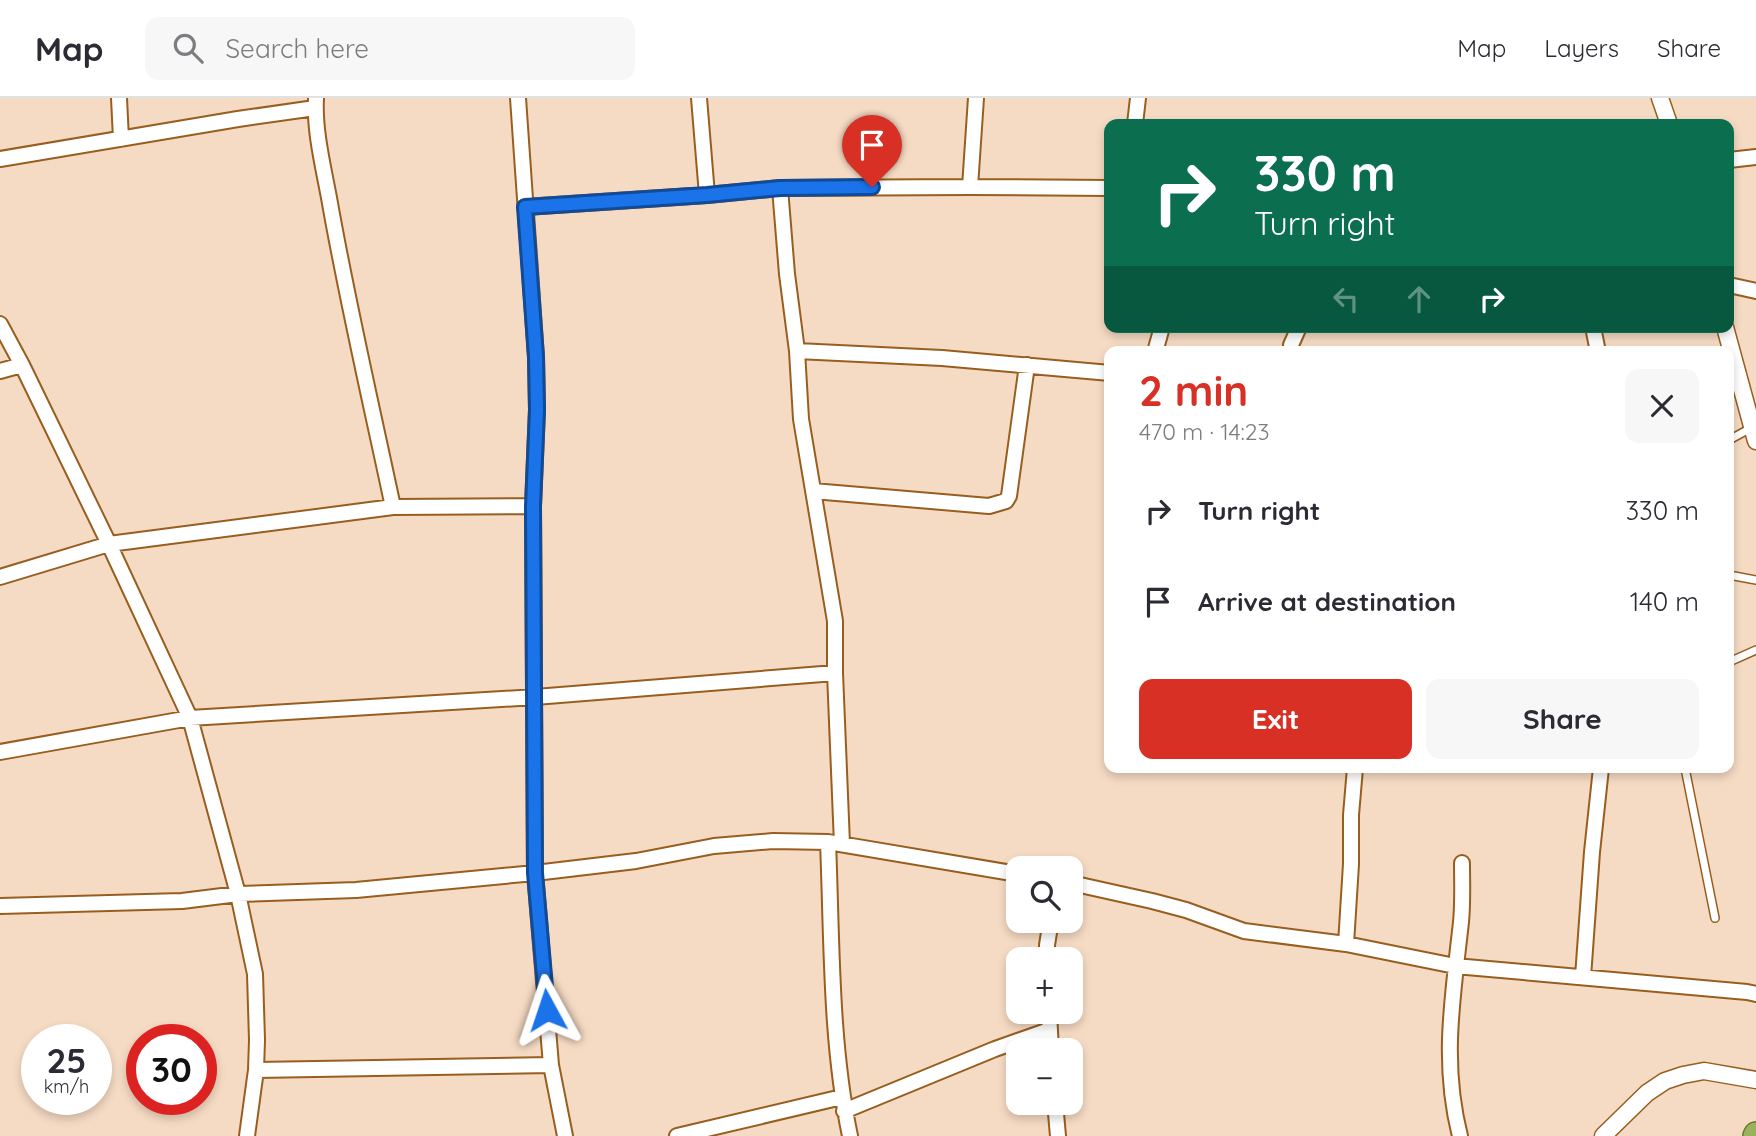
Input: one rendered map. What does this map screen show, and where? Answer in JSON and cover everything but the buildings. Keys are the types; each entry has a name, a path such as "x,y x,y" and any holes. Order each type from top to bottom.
{"street":[{"path":"119,98 121,139"},
{"path":"517,98 536,357 533,506 535,873 551,1065 565,1136"},
{"path":"699,98 707,195"},
{"path":"970,187 976,98"},
{"path":"1136,119 1138,98"},
{"path":"1660,98 1667,119"},
{"path":"0,159 315,103 343,274 393,507"},
{"path":"1734,159 1756,157"},
{"path":"525,207 780,188 1104,188"},
{"path":"780,188 797,351 801,419 835,621 836,1032 843,1104 850,1136"},
{"path":"1734,286 1756,291"},
{"path":"0,324 109,544 190,718 238,894 255,974 256,1070 247,1136"},
{"path":"797,351 942,358 1104,372"},
{"path":"1734,361 1754,435"},
{"path":"0,371 22,365"},
{"path":"813,491 989,506 1006,501 1009,496 1027,365"},
{"path":"0,577 109,544 393,507 533,506"},
{"path":"0,752 190,718 535,697 835,673"},
{"path":"1346,944 1355,773"},
{"path":"1583,977 1591,852 1600,773"},
{"path":"0,906 182,901 238,894 356,890 535,873 636,861 714,846 773,841 835,843 1006,872"},
{"path":"1460,1136 1450,1079 1449,1034 1461,919 1462,863"},
{"path":"1083,886 1186,910 1244,931 1346,944 1455,966 1756,994"},
{"path":"1049,1024 1050,1038"},
{"path":"677,1136 843,1104 1049,1030"},
{"path":"256,1070 551,1065"},
{"path":"1603,1136 1647,1093 1665,1081 1683,1074 1704,1071 1756,1080"},
{"path":"1056,1115 1058,1136"}],"lane":[{"path":"1734,439 1754,435"},
{"path":"1734,576 1756,580"},
{"path":"1734,660 1756,650"},
{"path":"1686,773 1715,918"}],"route":[{"path":"547,1010 535,873 533,506 537,410 536,357 525,207 780,188 872,187"}]}
